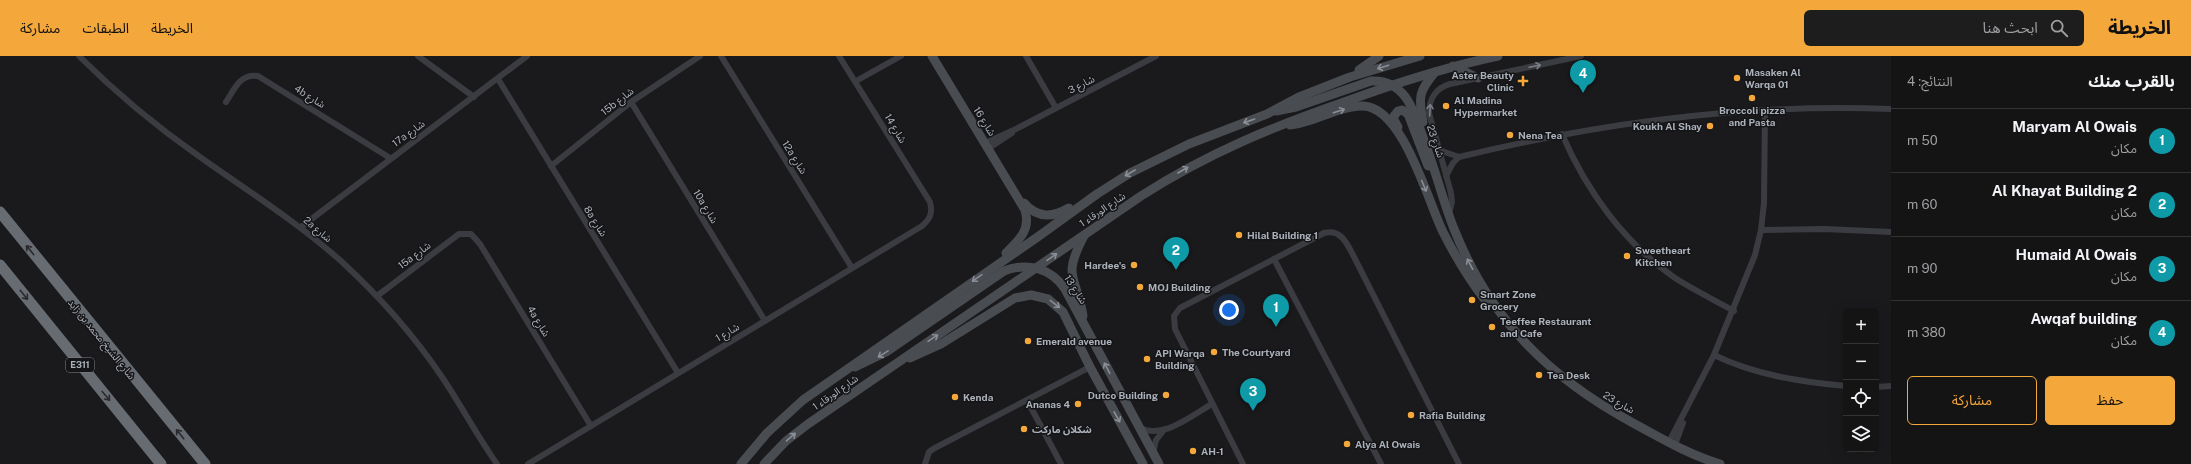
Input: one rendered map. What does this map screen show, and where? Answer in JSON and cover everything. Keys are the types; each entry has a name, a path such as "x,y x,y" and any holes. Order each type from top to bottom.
{"highway":[{"name":"شارع الشيخ محمد بن زايد","path":"0,212 205,464"},
{"name":"E311","path":"0,265 161,464"}],"street":[{"name":"2a شارع","path":"79,56 122,95 178,140 301,227 377,296 442,377 497,464"},
{"path":"418,56 474,97"},
{"name":"17a شارع","path":"301,227 390,158 474,97 527,56"},
{"name":"15b شارع","path":"551,166 631,102 700,56"},
{"name":"12a شارع","path":"721,56 852,268"},
{"name":"شارع 14","path":"839,56 856,81 930,202 932,213"},
{"path":"856,81 895,57 901,56"},
{"name":"شارع 16","path":"932,56 1019,197 1026,214 1024,233 994,266"},
{"path":"1026,56 1056,108"},
{"name":"شارع 3","path":"987,145 1156,56"},
{"path":"1350,77 1379,56"},
{"name":"شارع الورقاء 1","path":"741,464 767,433 787,414 844,370 1097,194 1139,168 1189,144 1274,111 1293,99 1350,77 1420,56"},
{"name":"شارع الورقاء 1","path":"764,464 797,432 1085,233 1175,174 1216,152 1274,126 1392,84 1453,66 1498,56"},
{"path":"1449,215 1452,198 1429,113 1433,96 1446,85 1581,56"},
{"path":"1453,66 1478,78"},
{"path":"1424,141 1420,97 1425,84 1435,72"},
{"name":"4b شارع","path":"226,102 241,80 246,76 258,76 390,158"},
{"name":"8a شارع","path":"498,79 678,374"},
{"path":"1274,111 1296,107 1371,81 1384,81 1392,84"},
{"name":"شارع 23","path":"1392,84 1404,94 1411,104 1440,191 1470,264 1505,321"},
{"name":"10a شارع","path":"631,102 765,321"},
{"name":"شارع 23","path":"1274,126 1301,123 1358,106 1368,106 1378,110 1403,139 1414,161 1436,217 1450,246 1475,287 1543,361 1584,394 1610,411 1672,444 1699,457 1720,464"},
{"path":"1439,150 1459,157 1562,134 1659,119 1765,112 1863,108 1891,109"},
{"path":"1414,161 1407,138 1394,120 1394,116 1398,110 1402,110 1408,114 1423,155 1440,191"},
{"path":"1672,444 1686,411 1734,311 1752,266 1761,230 1764,203 1765,112"},
{"path":"1562,134 1581,174 1596,197 1631,239 1675,278 1734,311"},
{"path":"1446,176 1453,163 1459,157"},
{"name":"شارع 16","path":"1019,197 1034,212 1050,216 1059,214 1097,194"},
{"name":"شارع 1","path":"528,464 922,226 930,218 932,213"},
{"path":"1761,230 1824,229 1891,232"},
{"name":"15a شارع","path":"377,296 452,238 464,232"},
{"name":"4a شارع","path":"464,232 471,234 480,244 591,426"},
{"path":"1243,464 1174,329 1174,316 1180,308 1324,233 1335,232 1342,237 1459,464"},
{"path":"1084,324 1082,310 1071,273 1074,255 1085,233"},
{"path":"1274,259 1381,464"},
{"name":"شارع 13","path":"844,370 870,361 886,352 1004,271 1017,267 1036,268 1051,275 1062,285 1159,464"},
{"path":"896,363 940,344 1014,298 1031,295 1048,299 1060,308 1090,367 1143,464"},
{"path":"1714,355 1740,366 1778,377 1843,386"},
{"path":"925,464 929,452 933,448 1090,367"},
{"path":"1879,387 1891,386"},
{"path":"1027,400 1061,464"},
{"path":"1153,453 1156,440 1164,430 1212,404"},
{"path":"1138,426 1150,431 1164,430"}],"place":[{"name":"Masaken Al Warqa 01","path":"1737,78"},
{"name":"Aster Beauty Clinic","path":"1523,81"},
{"name":"Awqaf building","path":"1583,93"},
{"name":"Broccoli pizza and Pasta","path":"1752,98"},
{"name":"Al Madina Hypermarket","path":"1446,106"},
{"name":"Koukh Al Shay","path":"1710,126"},
{"name":"Nena Tea","path":"1510,135"},
{"name":"Hilal Building 1","path":"1239,235"},
{"name":"Sweetheart Kitchen","path":"1627,256"},
{"name":"Hardee's","path":"1134,265"},
{"name":"Al Khayat Building 2","path":"1176,270"},
{"name":"MOJ Building","path":"1140,287"},
{"name":"Smart Zone Grocery","path":"1472,300"},
{"name":"Maryam Al Owais","path":"1276,327"},
{"name":"Teeffee Restaurant and Cafe","path":"1492,327"},
{"name":"Emerald avenue","path":"1028,341"},
{"name":"The Courtyard","path":"1214,352"},
{"name":"API Warqa Building","path":"1147,359"},
{"name":"Tea Desk","path":"1539,375"},
{"name":"Dutco Building","path":"1166,395"},
{"name":"Kenda","path":"955,397"},
{"name":"Ananas 4","path":"1078,404"},
{"name":"Humaid Al Owais","path":"1253,411"},
{"name":"Rafia Building","path":"1411,415"},
{"name":"شكلان ماركت","path":"1024,429"},
{"name":"Alya Al Owais","path":"1347,444"},
{"name":"AH-1","path":"1193,451"}]}
